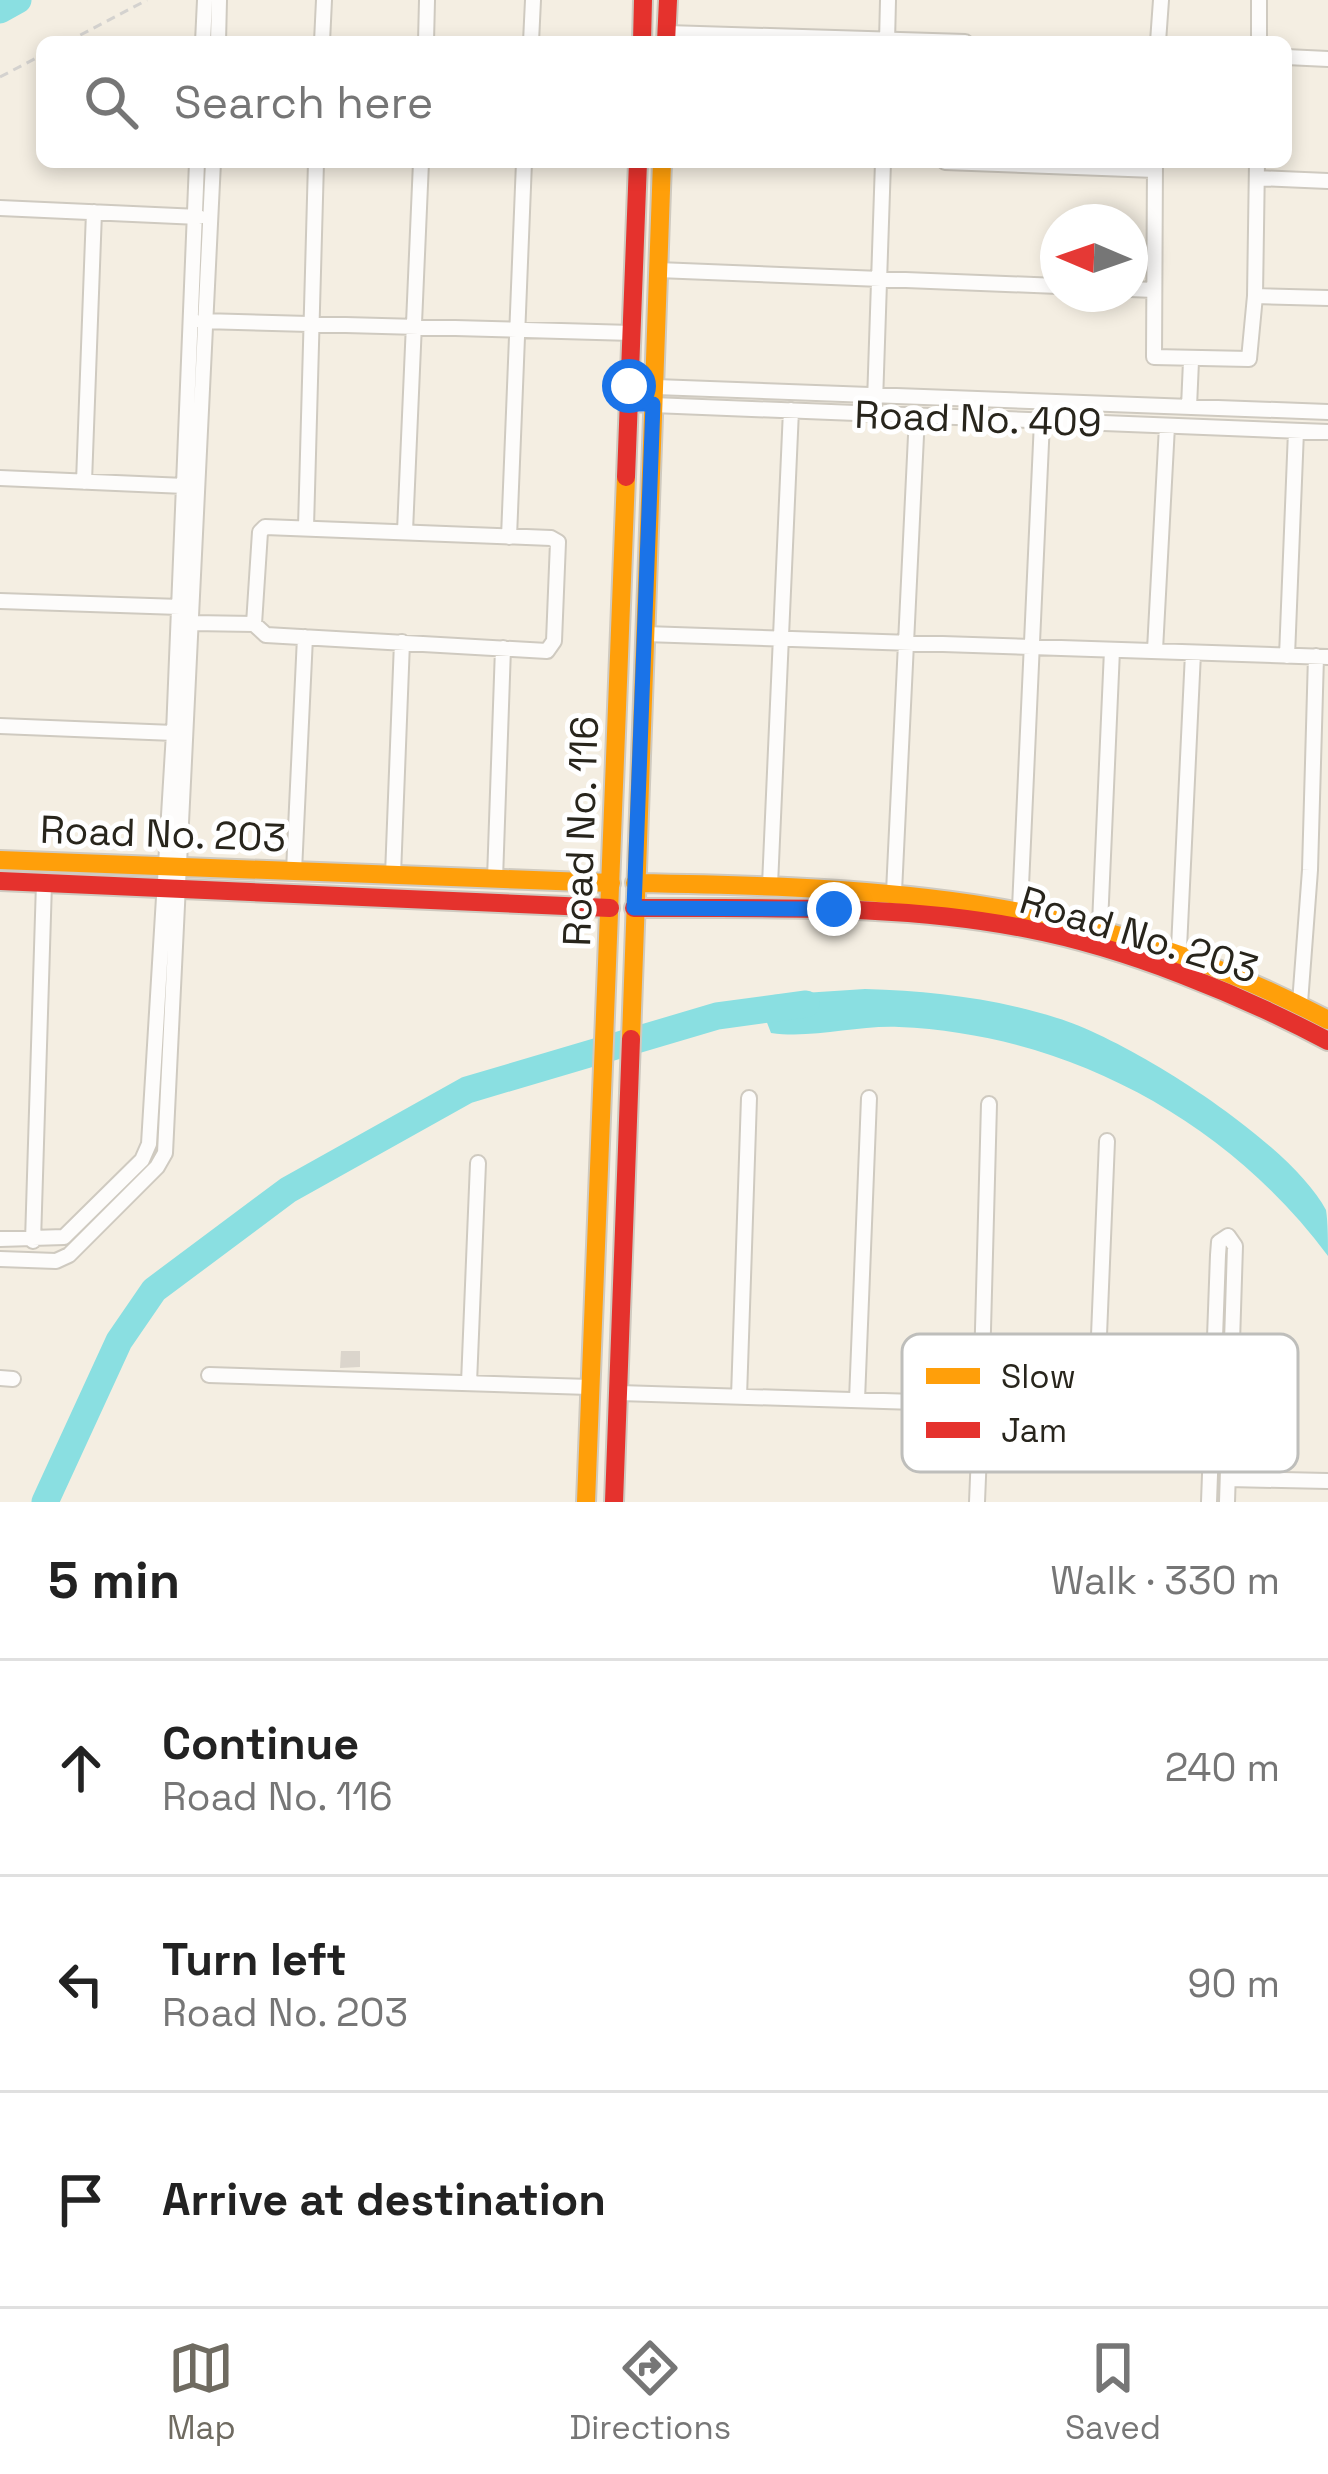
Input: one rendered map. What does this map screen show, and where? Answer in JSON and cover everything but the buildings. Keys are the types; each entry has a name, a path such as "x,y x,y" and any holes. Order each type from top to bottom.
{"street":[{"path":"203,36 205,0"},
{"path":"218,36 219,0"},
{"path":"322,36 324,0"},
{"path":"426,36 428,0"},
{"path":"530,36 533,0"},
{"path":"642,36 643,0"},
{"path":"666,36 668,0"},
{"path":"887,36 888,0"},
{"path":"1158,36 1161,0"},
{"path":"1259,0 1259,36"},
{"path":"1292,57 1328,59"},
{"path":"198,168 203,218"},
{"path":"0,1239 64,1237 146,1153 192,623 198,321 203,218 212,168"},
{"path":"306,527 316,168"},
{"path":"405,531 421,168"},
{"path":"509,537 524,168"},
{"name":"Road No. 116","path":"586,1502 638,168"},
{"name":"Road No. 116","path":"614,1502 662,168"},
{"path":"874,414 883,168"},
{"path":"1155,168 1154,357 1191,361 1249,359 1257,170 1328,181"},
{"path":"0,208 203,218"},
{"path":"84,482 94,212"},
{"path":"658,270 1040,285"},
{"path":"1148,290 1154,290"},
{"path":"1255,296 1328,298"},
{"path":"198,321 632,333"},
{"path":"173,866 185,486 198,321"},
{"path":"1189,407 1191,361"},
{"name":"Road No. 409","path":"629,395 875,395 1328,412"},
{"name":"Road No. 409","path":"653,396 791,410 1328,432"},
{"path":"770,885 791,410"},
{"path":"894,892 917,415"},
{"path":"1020,908 1042,421"},
{"path":"1155,650 1166,426"},
{"path":"1286,656 1296,431"},
{"path":"0,478 185,486"},
{"path":"261,528 405,531 558,542 554,641 548,651 259,633 254,624 261,528"},
{"path":"0,601 180,607"},
{"path":"192,623 254,624"},
{"path":"645,634 1322,657 1300,1003"},
{"path":"294,872 305,637"},
{"path":"393,875 402,642"},
{"path":"494,879 503,648"},
{"path":"1100,924 1112,650"},
{"path":"1179,948 1193,653"},
{"path":"0,726 174,733"},
{"name":"Road No. 203","path":"0,860 611,883"},
{"name":"Road No. 203","path":"0,881 610,908"},
{"path":"33,1240 44,883"},
{"path":"635,883 894,892 1020,908 1100,924 1179,948 1328,1020"},
{"path":"0,1259 56,1261 69,1256 162,1161 170,890"},
{"name":"Road No. 203","path":"634,908 834,909 934,915 1030,929 1243,996 1328,1041"},
{"path":"739,1396 749,1098"},
{"path":"857,1400 868,1098"},
{"path":"983,1334 989,1104"},
{"path":"1099,1334 1107,1141"},
{"path":"470,1384 478,1163"},
{"path":"1216,1334 1219,1241 1228,1236 1234,1246 1232,1334"},
{"path":"209,1375 590,1387"},
{"path":"619,1393 902,1401"},
{"path":"977,1502 978,1472"},
{"path":"1210,1502 1211,1472"},
{"path":"1227,1502 1228,1472"},
{"path":"1228,1479 1328,1481"}],"path":[{"path":"78,36 147,0"},
{"path":"0,77 36,58"}],"water":[{"path":"865,989 962,997 1033,1011 1088,1030 1165,1070 1244,1125 1307,1183 1326,1210 1328,1256 1243,1164 1193,1126 1083,1067 962,1033 883,1027 771,1033 766,1020 773,995"}],"waterway":[{"path":"0,10 18,0"},
{"path":"45,1502 119,1341 154,1290 288,1190 467,1090 717,1016 806,1004"}],"traffic: slow":[{"path":"631,1039 662,168"},
{"path":"586,1502 626,477"},
{"path":"0,860 611,883"},
{"path":"635,883 820,889 991,907 1157,947 1242,979 1328,1020"}],"traffic: jam":[{"path":"642,36 643,0"},
{"path":"666,36 668,0"},
{"path":"626,477 638,168"},
{"path":"0,881 610,908"},
{"path":"634,908 881,911 1028,929 1182,975 1328,1041"},
{"path":"614,1502 631,1039"}],"route":[{"path":"629,386 628,404 653,404 634,908 834,909"}]}
